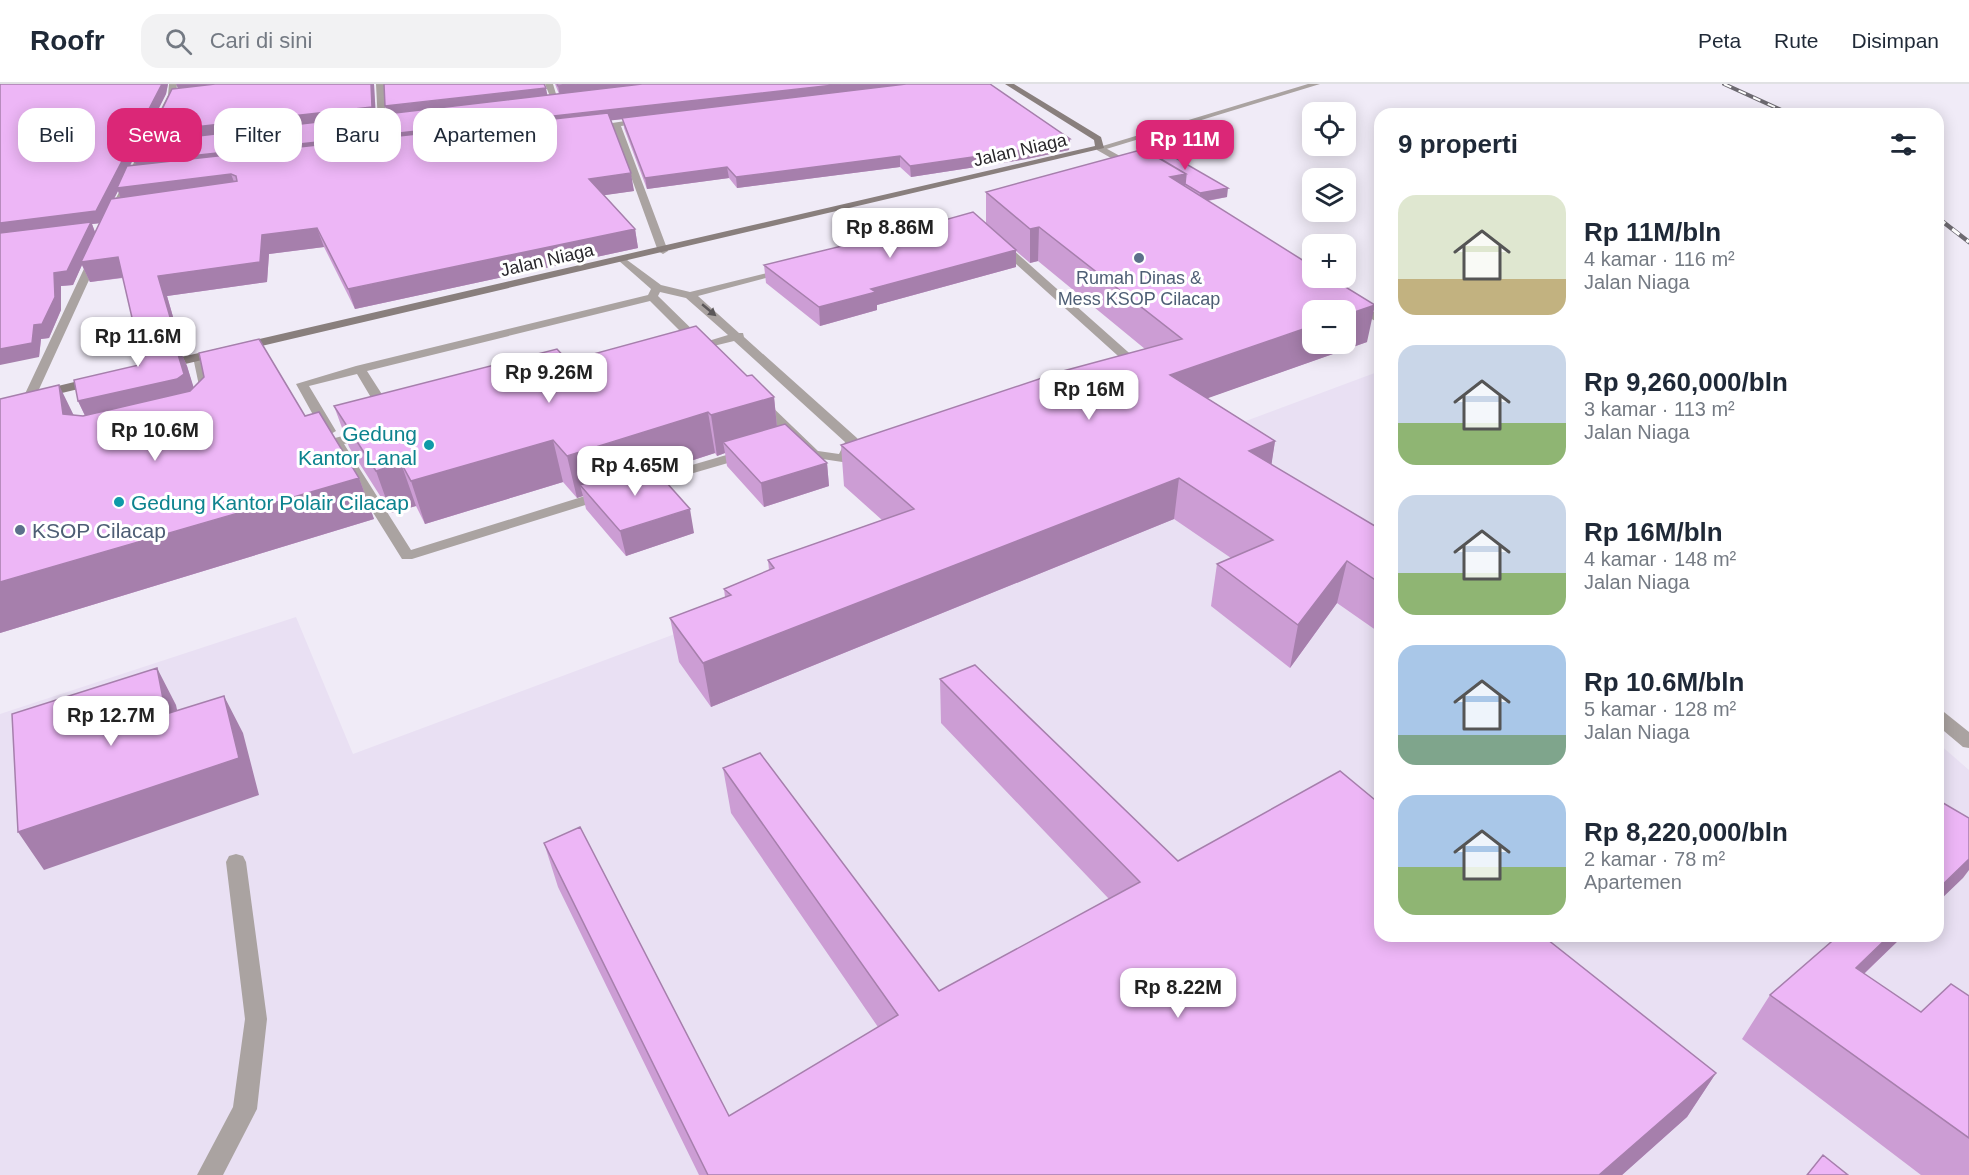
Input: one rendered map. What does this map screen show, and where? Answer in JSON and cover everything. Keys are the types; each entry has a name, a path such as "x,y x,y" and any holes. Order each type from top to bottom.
{"main road":[{"path":"1009,84 1098,139 1100,148"},
{"name":"Jalan Niaga","path":"156,367 1100,148"},
{"path":"0,404 81,390 102,380"}],"street":[{"path":"549,84 556,102"},
{"path":"1100,148 1316,84"},
{"path":"382,108 383,85"},
{"path":"107,228 119,212 129,180 153,148 153,132 173,90 184,94"},
{"path":"545,104 568,101"},
{"path":"583,128 651,120"},
{"path":"616,124 663,251"},
{"path":"1100,148 1150,177"},
{"path":"129,180 140,178"},
{"path":"989,235 1147,375 1135,379"},
{"path":"23,413 98,248"},
{"path":"623,260 706,350"},
{"path":"763,448 407,556 302,384 655,293 690,295 803,264"},
{"path":"690,295 739,336 852,441 844,458"},
{"path":"1342,296 1374,317"},
{"path":"680,352 706,350 739,336"},
{"path":"199,357 212,416"},
{"path":"360,369 396,426"},
{"path":"754,396 791,440 814,454 844,458 851,462 873,461"},
{"path":"336,442 376,431"},
{"path":"1944,721 1969,742"},
{"path":"210,1175 245,1109 256,1019 236,862"}],"shaded area":[{"path":"1374,373 1374,942 1944,942 1944,748 1969,770 1969,1175 0,1175 0,714 296,617 353,754"}],"building":[{"path":"0,84 162,84 150,108 107,108 107,162 121,162 96,211 0,223"},
{"path":"215,84 371,84 372,107 314,108 314,114 302,115 302,108 214,108 214,125 202,126 202,108 163,108 172,89"},
{"path":"384,84 544,84 546,88 385,106"},
{"path":"642,84 843,84 557,116 557,108 437,108"},
{"path":"906,84 990,84 1070,139 1028,149 910,166 900,156 736,177 727,167 645,178 622,118"},
{"path":"413,111 413,131 401,133 401,112"},
{"path":"608,113 631,173 589,179 635,229 348,289 317,228 262,235 260,262 158,276 175,334 170,328 136,335 118,257 81,262 111,199 237,181 236,176 231,174 117,188 127,166 163,162 202,162 202,158 214,156 214,162 302,162 302,147 314,145 314,162 401,162 401,136 413,134 413,162 557,162 557,119"},
{"path":"314,122 314,142 302,144 302,124"},
{"path":"214,134 214,153 202,155 202,136"},
{"path":"1141,138 1228,188 1200,193 1185,184 1186,174 1143,149"},
{"path":"1144,149 1186,174 1170,177 1302,260 1302,288 1347,288 1374,304 1356,312 1356,300 1302,300 1302,329 1170,375 1275,441 1249,451 1374,525 1374,579 1347,561 1298,625 1217,564 1273,540 1179,478 703,663 670,618 731,595 724,589 774,568 768,560 914,509 841,445 1063,371 1182,339 1039,227 1030,229 986,192"},
{"path":"973,212 1016,250 871,289 876,292 819,307 764,265 850,244 852,246"},
{"path":"91,222 67,271 54,273 55,297 42,324 34,325 32,343 0,349 0,233"},
{"path":"696,326 747,376 752,375 774,397 711,415 708,412 567,456 553,440 411,481 401,463 376,471 334,406 557,349 568,361"},
{"path":"170,328 184,374 177,379 78,401 74,380 139,365 133,336"},
{"path":"259,339 305,416 319,412 359,478 0,582 0,399 59,385 63,414 83,416 190,391 204,377 199,353"},
{"path":"785,424 827,463 761,483 723,442"},
{"path":"650,464 690,509 620,531 580,485"},
{"path":"975,665 1178,861 1340,771 1374,799 1374,942 1551,942 1716,1073 1599,1175 708,1175 544,843 580,827 729,1116 898,1015 723,768 760,753 939,991 1140,882 940,679"},
{"path":"157,668 166,714 224,696 239,758 18,832 12,714"},
{"path":"1944,803 1969,818 1969,859 1944,883"},
{"path":"1831,942 1883,942 1856,968 1921,1012 1951,984 1969,996 1969,1138 1770,995"},
{"path":"1823,1155 1848,1175 1807,1175"}],"railway":[{"path":"1724,84 1777,108"},
{"path":"1944,223 1969,242"}],"place":[{"name":"Rumah Dinas & Mess KSOP Cilacap","path":"1139,258"},
{"name":"Gedung Kantor Lanal","path":"429,445"},
{"name":"Gedung Kantor Polair Cilacap","path":"119,502"},
{"name":"KSOP Cilacap","path":"20,530"}]}
